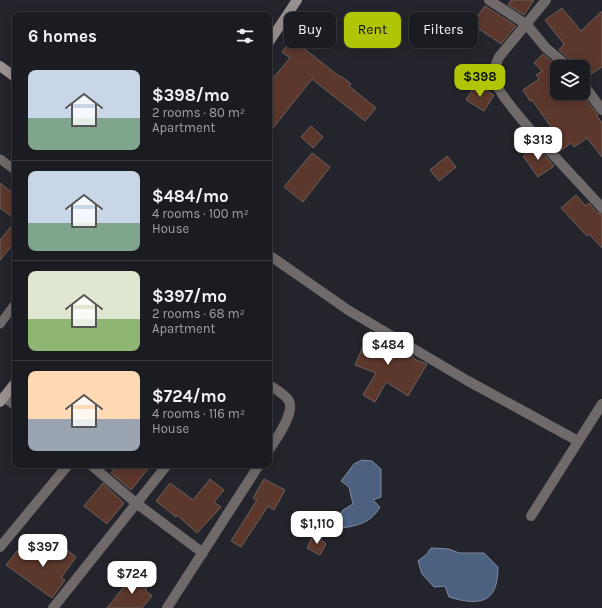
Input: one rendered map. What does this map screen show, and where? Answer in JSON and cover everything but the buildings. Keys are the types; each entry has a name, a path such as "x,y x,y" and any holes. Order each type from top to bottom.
{"main road":[{"path":"272,38 298,0"},
{"path":"0,66 12,75"},
{"path":"1,397 12,386"}],"street":[{"path":"489,0 527,25 546,48 561,60"},
{"path":"546,0 527,25 499,57 494,68 496,86 521,118 602,208"},
{"path":"590,94 602,110"},
{"path":"272,257 361,318 468,381 578,441"},
{"path":"272,387 283,394 289,401 290,407 290,411 281,431 272,445"},
{"path":"1,397 12,403"},
{"path":"531,516 602,404"},
{"path":"0,547 66,468"},
{"path":"94,468 136,503 203,553"},
{"path":"54,608 164,468"},
{"path":"167,608 257,468"}],"lane":[{"path":"0,159 12,168"},
{"path":"0,324 12,308"}],"water":[{"path":"362,460 372,461 381,469 381,497 373,500 380,507 369,520 353,526 341,528 337,518 343,510 353,504 349,487 341,481 354,464"},
{"path":"431,548 449,549 459,553 484,553 498,567 495,589 485,599 478,601 460,600 449,597 445,586 434,587 422,574 418,561 427,554"}]}
